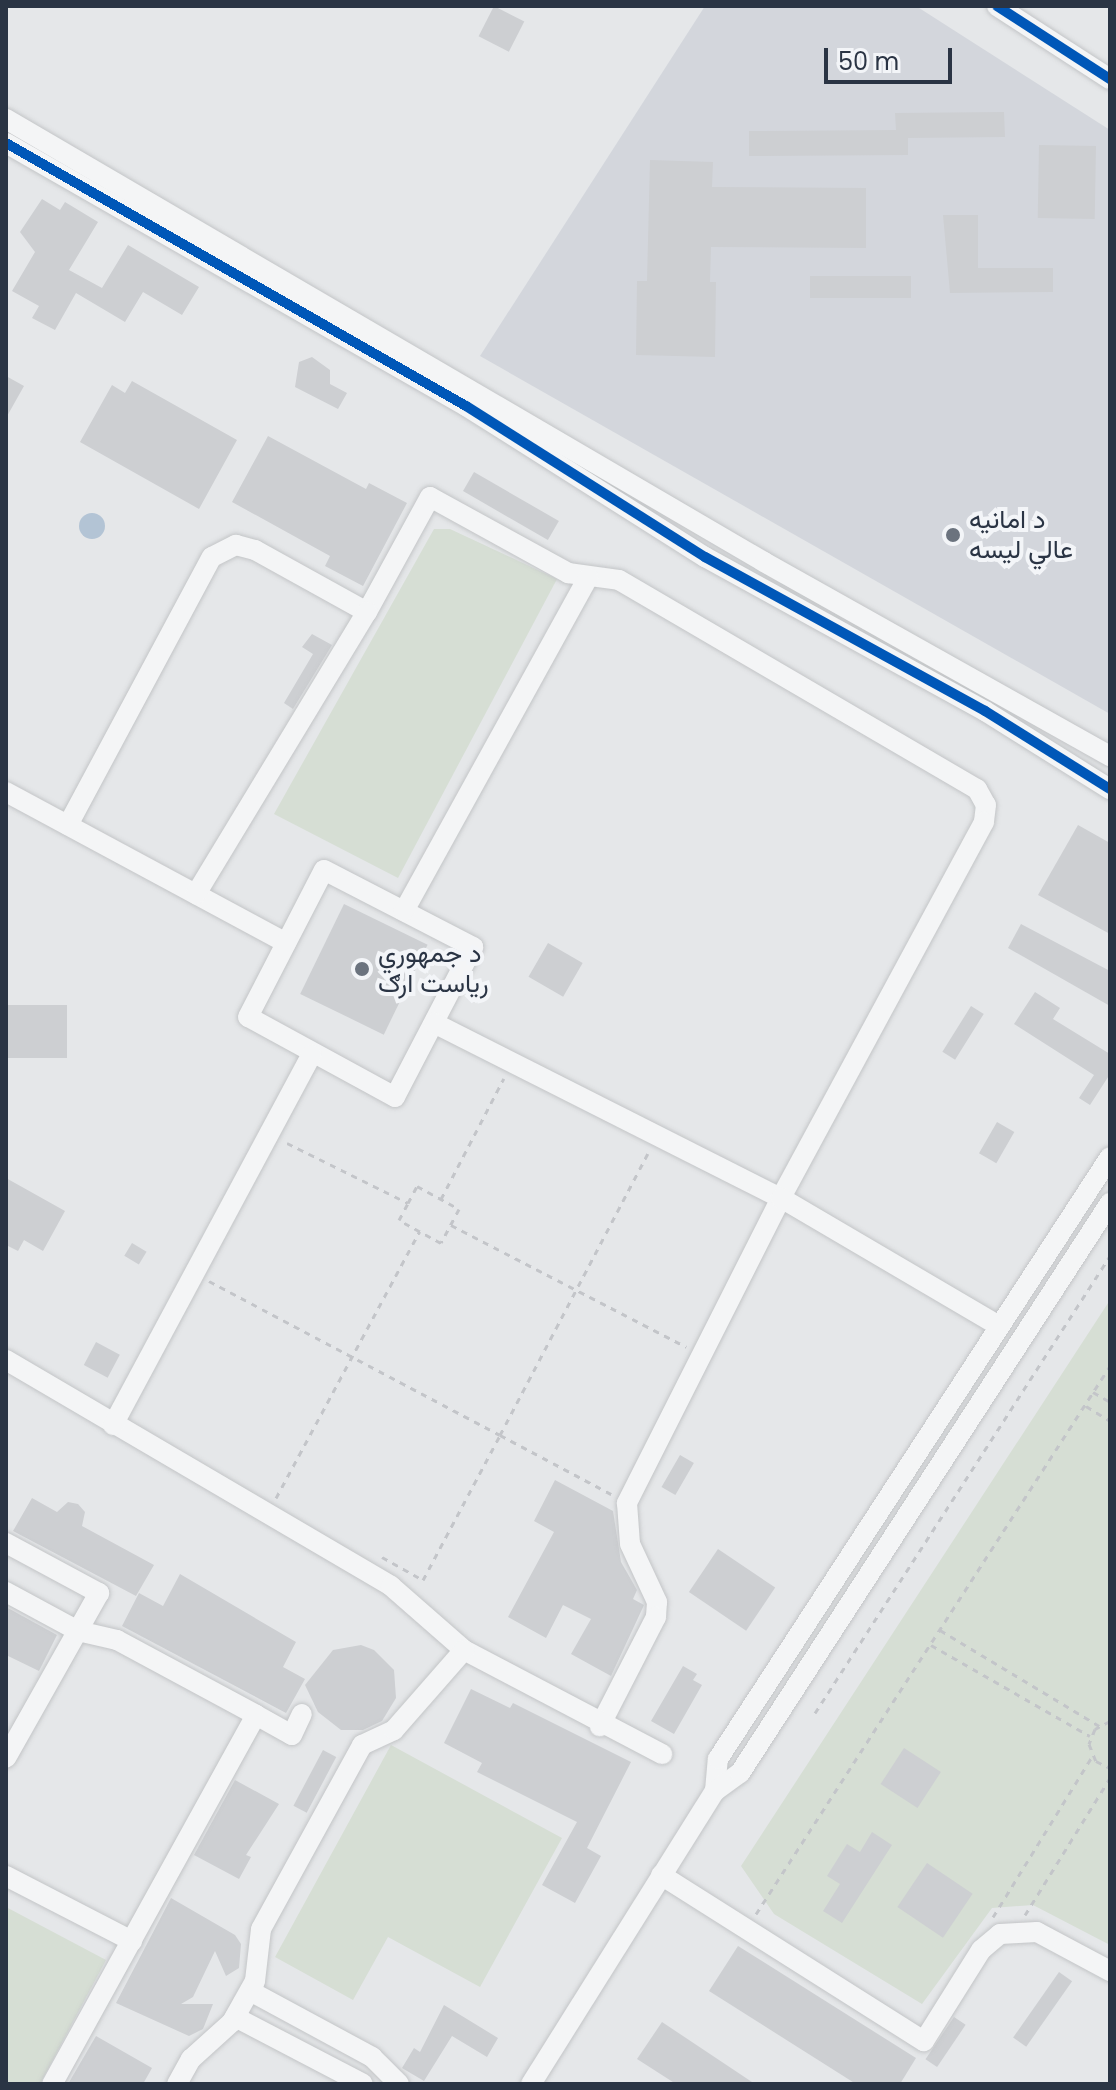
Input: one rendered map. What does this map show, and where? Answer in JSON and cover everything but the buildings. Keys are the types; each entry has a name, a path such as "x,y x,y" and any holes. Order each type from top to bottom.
{"street":[{"path":"997,6 1110,79"},
{"path":"6,119 18,142 562,455 1110,756"},
{"path":"562,455 705,557 985,711 1110,789"},
{"path":"196,894 367,612 430,497 568,573 619,580 977,789 986,805 984,822 781,1198 704,1356 627,1503 630,1544 657,1602 656,1617 600,1726"},
{"path":"68,825 212,557 224,548 255,550 367,612"},
{"path":"404,911 588,577"},
{"path":"7,794 286,943"},
{"path":"324,870 404,911 473,947 395,1097 311,1055 248,1017 324,870"},
{"path":"434,1023 781,1198 999,1326"},
{"path":"113,1425 204,1278 311,1055"},
{"path":"715,1791 718,1759 1110,1157"},
{"path":"531,2084 715,1791 740,1773 1110,1203"},
{"path":"6,1360 391,1586 464,1650 600,1726 662,1754"},
{"path":"6,1543 99,1593 7,1755"},
{"path":"6,1592 78,1631 117,1640 292,1735 302,1714"},
{"path":"177,2084 191,2059 235,2017 250,1991 260,1964 261,1929 362,1745 394,1730 464,1650"},
{"path":"52,2084 256,1715"},
{"path":"661,1875 924,2041 988,1944 1000,1934 1022,1931 1051,1937 1110,1971"},
{"path":"6,1876 132,1941"},
{"path":"250,1991 372,2057 399,2084"},
{"path":"235,2017 363,2084"}],"path":[{"path":"441,1199 512,1062"},
{"path":"369,1550 423,1580 657,1135"},
{"path":"282,1153 288,1140 408,1203"},
{"path":"417,1186 441,1199 459,1209 441,1243 399,1220 417,1186"},
{"path":"451,1224 704,1356"},
{"path":"276,1498 420,1231"},
{"path":"815,1713 1110,1256"},
{"path":"204,1278 219,1269"},
{"path":"204,1278 205,1296"},
{"path":"204,1278 627,1503"},
{"path":"747,1929 1110,1366"},
{"path":"1093,1392 1110,1402"},
{"path":"1085,1405 1110,1421"},
{"path":"263,1490 290,1505"},
{"path":"940,1630 1099,1726"},
{"path":"931,1645 1090,1736"},
{"path":"988,1944 993,1917 1092,1757 1090,1736 1099,1726 1110,1721"},
{"path":"1092,1757 1110,1768"},
{"path":"1022,1931 1026,1908 1110,1778"}],"shaded area":[{"name":"د امانیه عالي لیسه","path":"705,6 916,6 1110,130 1110,714 480,356"},
{"path":"434,529 450,529 557,579 398,878 274,814"},
{"path":"1110,1300 1110,1945 1033,1905 992,1908 922,2004 774,1914 741,1866"},
{"path":"391,1745 562,1838 480,1987 388,1937 353,2000 275,1957"},
{"path":"6,1907 106,1960 40,2084 6,2084"}],"water":[{"path":"92,513 101,517 105,526 101,535 92,539 83,535 79,526 83,517"}],"cycle path":[{"path":"997,6 1110,79"},
{"path":"6,143 466,406 705,557 985,711 1110,789"}],"place":[{"name":"د امانیه عالي لیسه","path":"953,535"},
{"name":"د جمهوري ریاست ارګ","path":"362,969"}]}
